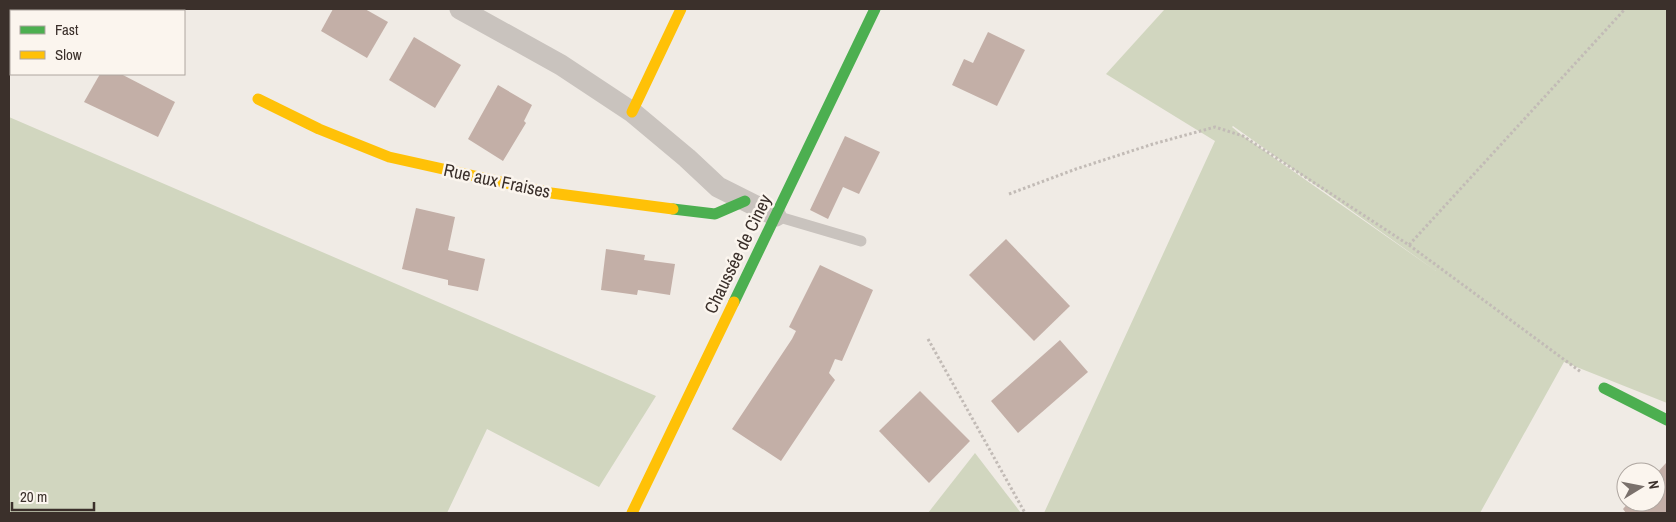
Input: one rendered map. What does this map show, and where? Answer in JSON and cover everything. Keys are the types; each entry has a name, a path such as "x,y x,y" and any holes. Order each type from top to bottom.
{"street":[{"path":"460,9 561,65 632,112 718,187 776,216"},
{"path":"632,112 681,9"},
{"name":"Chaussée de Ciney","path":"632,513 875,9"},
{"name":"Rue aux Fraises","path":"258,99 318,129 389,157 551,193 715,214 745,201"},
{"path":"1604,388 1667,420"}],"lane":[{"path":"776,216 861,241"}],"path":[{"path":"1409,246 1625,9"},
{"path":"1009,194 1136,149 1215,127 1243,136 1409,246 1604,388"},
{"path":"928,339 1025,513"}],"green space":[{"path":"1162,9 1667,9 1667,403 1564,362 1480,513 1044,513 1215,141 1106,74 1164,10","holes":["1233,126 1436,271 1243,136"]},
{"path":"9,117 656,396 599,487 487,429 447,513 9,513"},
{"path":"975,453 1021,513 928,513"}],"building":[{"path":"333,9 365,9 388,22 367,58 321,31"},
{"path":"988,32 1025,50 997,106 952,85 964,59 973,63"},
{"path":"414,37 461,65 435,108 389,80"},
{"path":"99,75 123,75 175,102 158,137 84,102"},
{"path":"498,85 532,105 524,121 526,123 503,161 468,139"},
{"path":"845,136 880,152 859,194 843,187 828,219 810,210"},
{"path":"416,208 455,217 448,250 485,259 478,291 448,285 448,280 402,269"},
{"path":"1006,239 1070,306 1034,341 969,275"},
{"path":"606,249 645,255 644,260 675,264 670,295 638,290 637,295 601,290"},
{"path":"820,265 873,290 842,361 835,359 829,373 835,380 781,461 732,429 792,339 796,331 789,327"},
{"path":"1060,340 1088,372 1018,433 991,401"},
{"path":"920,391 970,441 929,483 879,431"},
{"path":"1666,463 1667,512 1626,513 1666,512"}],"traffic: fast":[{"path":"734,302 875,9"},
{"path":"673,209 715,214 745,201"},
{"path":"1604,388 1667,420"}],"traffic: slow":[{"path":"632,112 681,9"},
{"path":"258,99 319,129 389,157 551,193 673,209"},
{"path":"632,513 734,302"}]}
